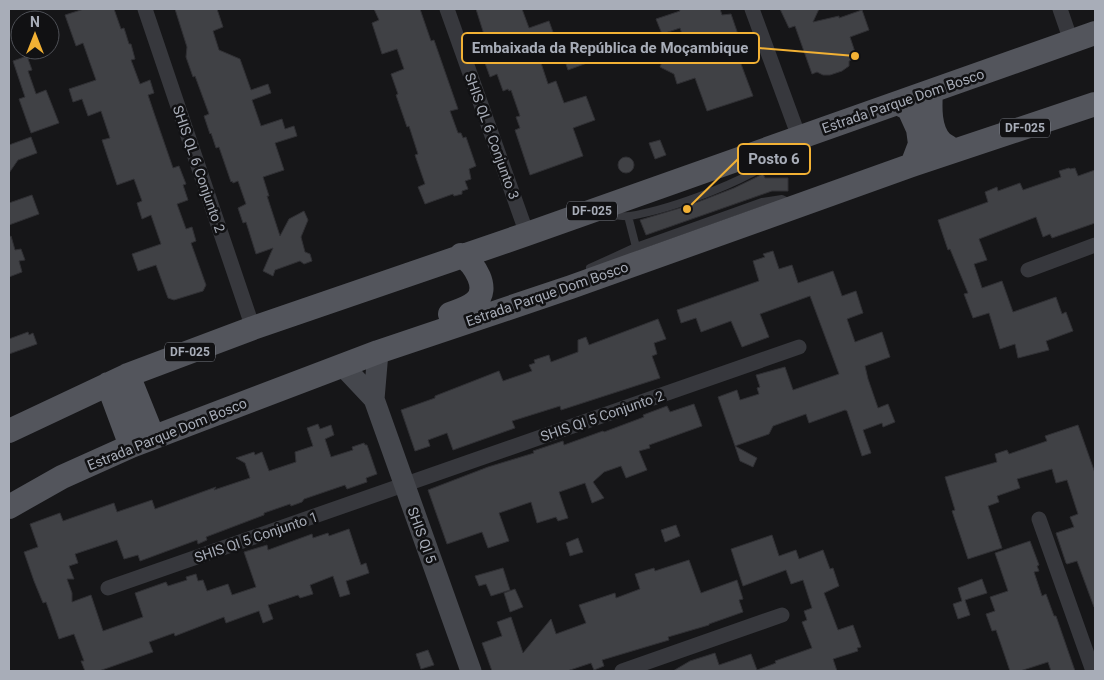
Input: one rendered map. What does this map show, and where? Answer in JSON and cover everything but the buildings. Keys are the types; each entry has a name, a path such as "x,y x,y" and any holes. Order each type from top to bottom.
{"main road":[{"name":"Estrada Parque Dom Bosco","path":"9,431 118,380 253,328 527,234 1095,33"},
{"path":"931,92 930,108 933,124 940,140 954,151"},
{"path":"898,103 909,109 918,129 920,144 912,165"},
{"name":"Estrada Parque Dom Bosco","path":"9,507 62,477 131,446 342,365 571,287 912,165 1095,104"},
{"path":"378,352 390,334 477,302 482,288 473,265 462,255"},
{"path":"118,380 153,437"},
{"path":"118,380 131,446"}],"street":[{"name":"SHIS QL 6 Conjunto 2","path":"145,9 253,328"},
{"name":"SHIS QL 6 Conjunto 3","path":"447,9 527,234"},
{"path":"752,9 799,137"},
{"path":"1060,9 1071,41"},
{"path":"1028,270 1095,245"},
{"name":"SHIS QI 5 Conjunto 2","path":"404,485 799,347"},
{"name":"SHIS QI 5","path":"374,399 378,352"},
{"name":"SHIS QI 5","path":"342,365 374,399 471,671"},
{"name":"SHIS QI 5 Conjunto 1","path":"108,588 404,485"},
{"path":"1039,519 1093,671"},
{"path":"622,671 782,616"}],"lane":[{"path":"589,212 628,216 681,202 741,179 773,161 799,137"},
{"path":"571,287 586,270 636,247 762,202 782,199 797,207"},
{"path":"628,216 636,247"}],"place":[{"name":"Embaixada da República de Moçambique","path":"855,56"},
{"name":"Posto 6","path":"687,209"}]}
